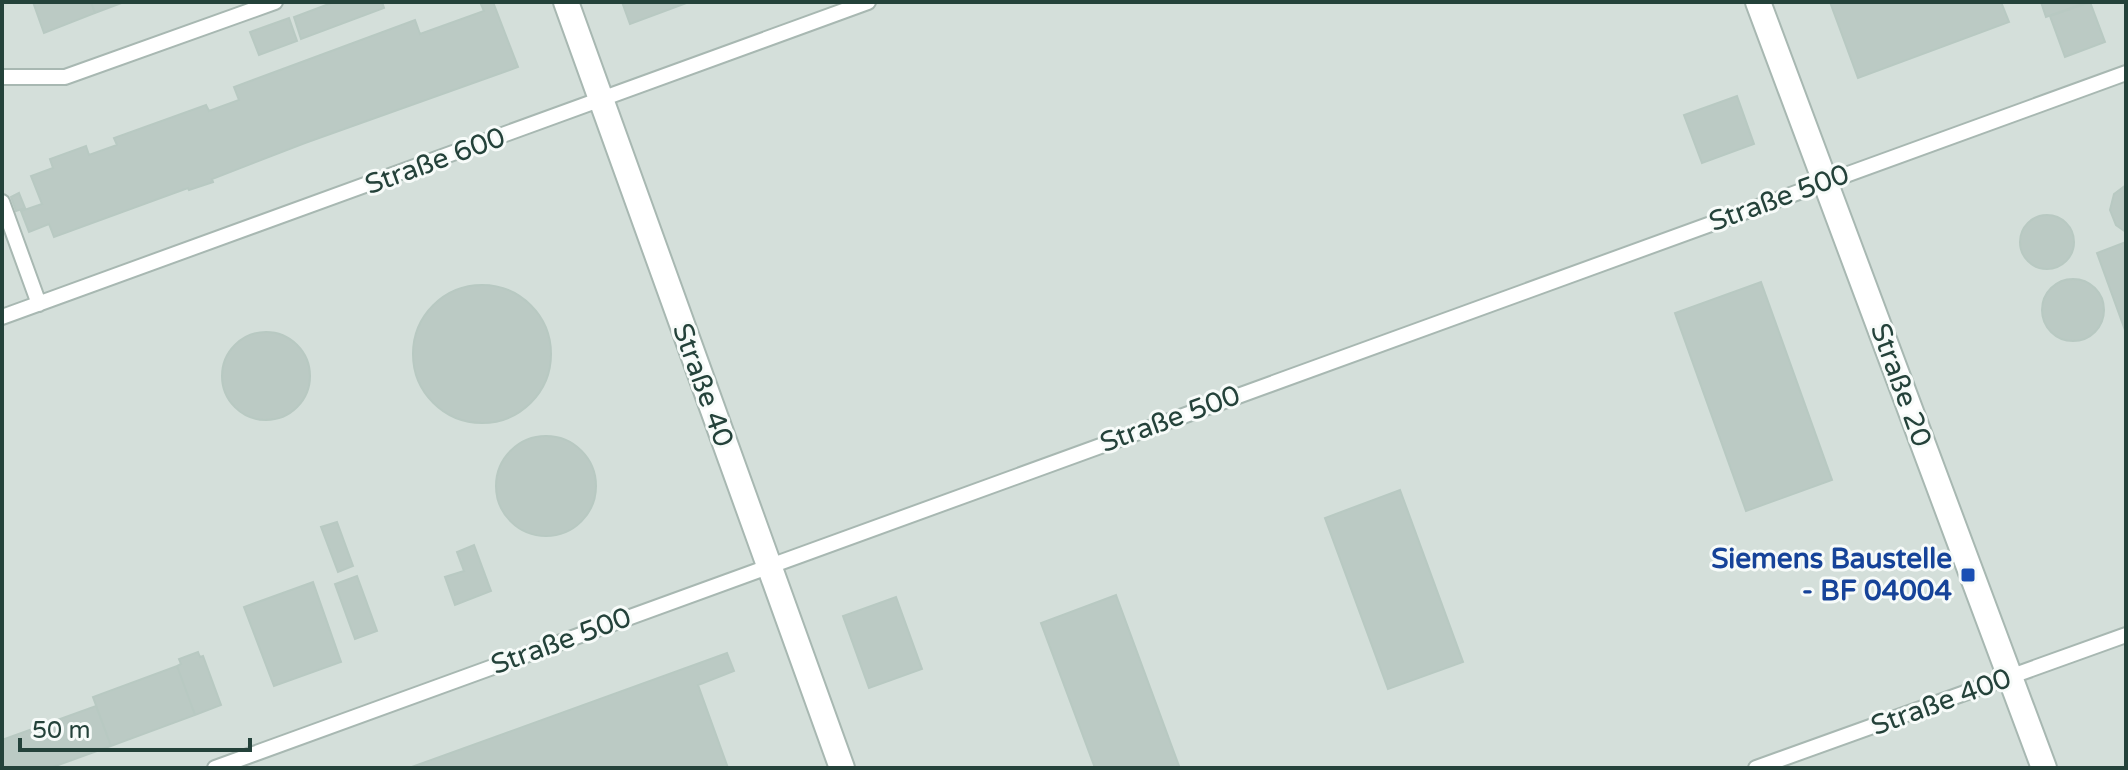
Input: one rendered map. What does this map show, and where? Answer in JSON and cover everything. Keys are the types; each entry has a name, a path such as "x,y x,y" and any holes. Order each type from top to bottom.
{"street":[{"name":"Straße 40","path":"566,2 842,768"},
{"name":"Straße 20","path":"1758,2 2044,768"}],"lane":[{"path":"2,77 65,77 275,2"},
{"name":"Straße 600","path":"2,317 868,2"},
{"name":"Straße 500","path":"215,768 2126,73"},
{"path":"2,202 39,304"},
{"name":"Straße 400","path":"1756,768 2126,635"}],"shaded area":[{"path":"2,2 2126,2 2126,768 2,768"}],"building":[{"path":"33,2 91,2 95,13 44,33"},
{"path":"91,2 124,2 95,13"},
{"path":"334,2 382,2 384,8 301,39 294,17"},
{"path":"480,2 493,2 518,67 305,143 212,179 213,182 188,188 54,237 49,224 29,232 21,211 42,204 31,176 53,168 50,159 86,146 89,155 117,145 114,138 206,105 209,111 239,100 234,87 415,20 420,34 484,11"},
{"path":"622,2 689,2 630,24"},
{"path":"1830,2 2001,2 2009,22 1858,78"},
{"path":"2041,2 2088,2 2046,17"},
{"path":"2090,2 2105,42 2065,57 2050,16"},
{"path":"289,18 297,41 259,55 250,32"},
{"path":"1737,96 1754,144 1702,163 1684,115"},
{"path":"2126,185 2126,232 2116,225 2110,210 2114,194"},
{"path":"19,193 25,208 16,211 11,197"},
{"path":"2047,215 2066,223 2074,242 2066,261 2047,269 2028,261 2020,242 2028,223"},
{"path":"2126,242 2126,333 2097,253"},
{"path":"2073,279 2085,281 2095,288 2102,298 2102,322 2095,332 2085,339 2073,341 2061,339 2051,332 2044,322 2042,310 2044,298 2051,288 2061,281"},
{"path":"1761,282 1832,480 1746,511 1675,313"},
{"path":"482,285 508,290 531,305 546,328 551,354 546,380 531,403 508,418 482,423 456,418 433,403 418,380 413,354 418,328 433,305 456,290"},
{"path":"266,332 283,335 297,345 307,359 310,376 307,393 297,407 283,417 266,420 249,417 235,407 225,393 222,376 225,359 235,345 249,335"},
{"path":"546,436 574,444 588,458 596,486 588,514 574,528 546,536 518,528 504,514 496,486 504,458 518,444"},
{"path":"1400,490 1463,662 1388,689 1325,518"},
{"path":"337,522 353,566 338,572 321,527"},
{"path":"474,545 491,591 455,605 445,577 464,571 457,552"},
{"path":"357,576 377,631 355,639 335,584"},
{"path":"313,582 341,662 274,686 244,607"},
{"path":"1116,595 1179,766 1095,768 1041,623"},
{"path":"896,597 922,669 869,688 843,616"},
{"path":"198,652 200,657 203,656 221,705 195,715 177,666 181,664 179,659"},
{"path":"727,653 734,671 698,685 728,768 409,768"},
{"path":"177,666 195,715 111,746 93,697"},
{"path":"96,706 111,746 50,768 2,768 2,740"}],"place":[{"name":"Siemens Baustelle - BF 04004","path":"1968,575"}]}
